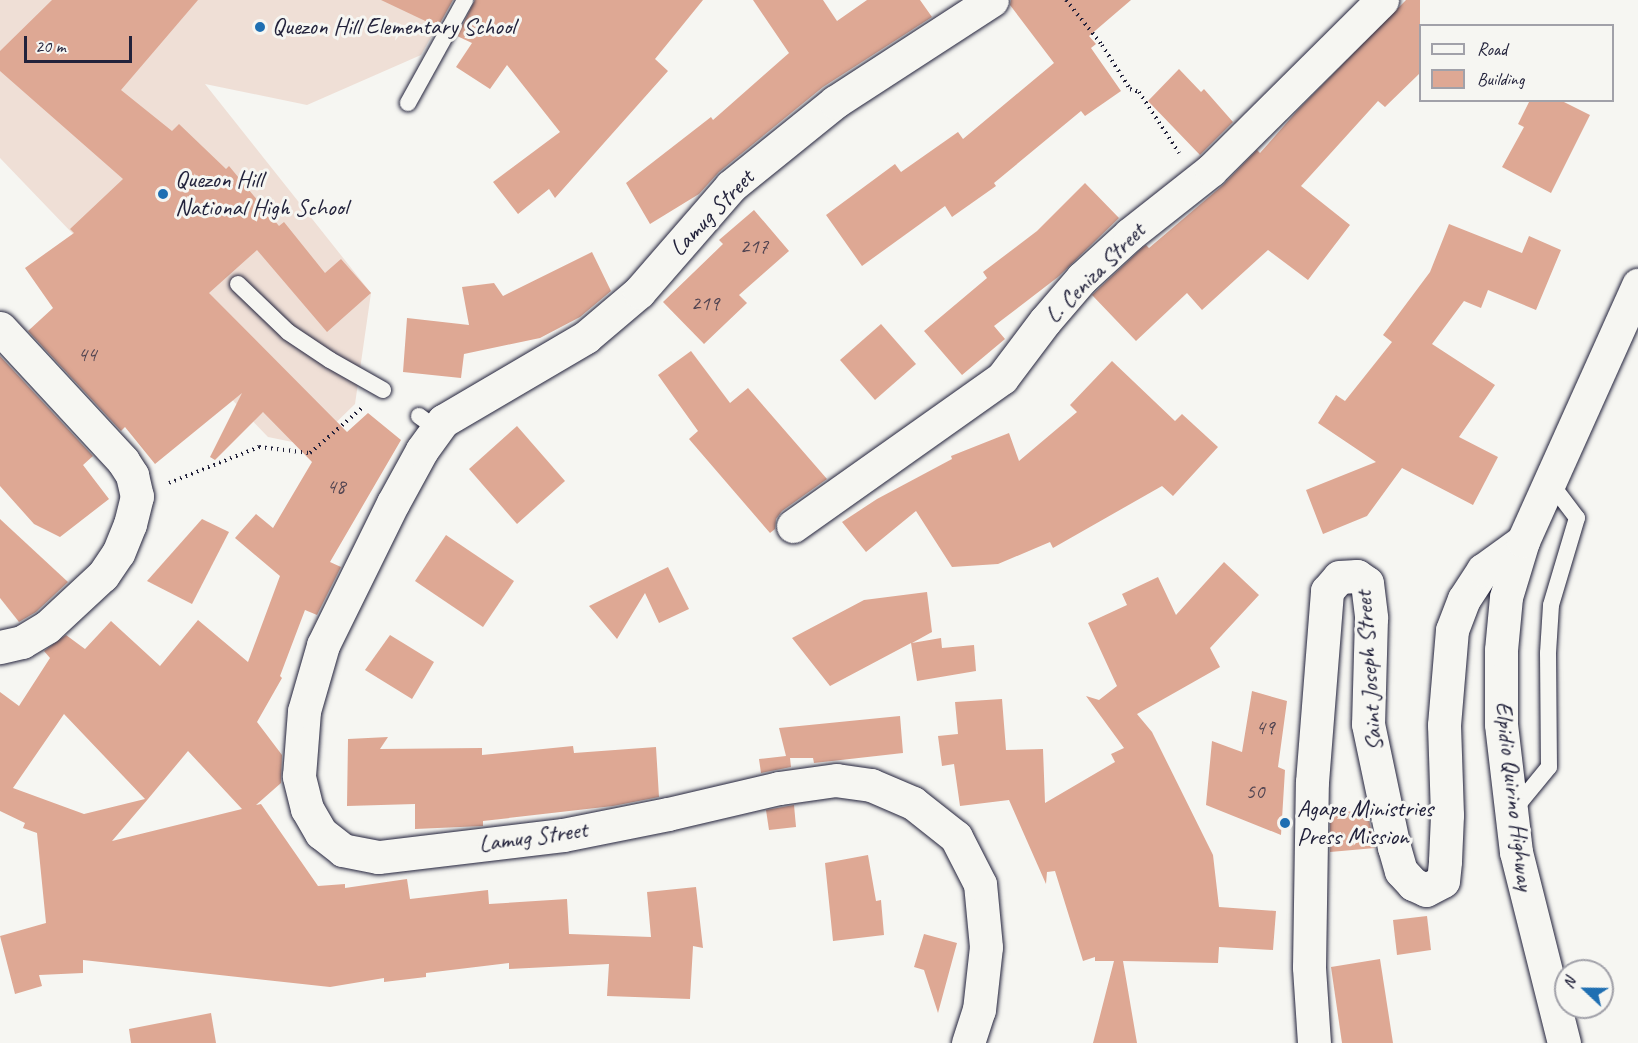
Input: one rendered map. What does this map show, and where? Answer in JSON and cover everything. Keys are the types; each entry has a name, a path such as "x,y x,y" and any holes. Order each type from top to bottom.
{"main road":[{"name":"Lamug Street","path":"968,1043 979,1010 986,947 980,884 956,837 913,803 871,785 836,780 779,788 668,814 563,835 378,857 343,850 321,833 308,809 299,776 304,711 323,645 393,503 422,450 428,423 443,421 474,400 586,337 639,292 731,186 835,102 992,0"},
{"name":"L. Ceniza Street","path":"793,526 1002,378 1045,321 1082,278 1130,234 1211,170 1382,0"},
{"name":"Elpidio Quirino Highway","path":"1564,1043 1516,852 1501,724 1501,650 1506,597 1523,541 1638,285"},
{"path":"0,328 123,461 132,475 137,496 130,524 118,553 103,575 46,627 22,642 0,647"},
{"name":"Saint Joseph Street","path":"1314,1043 1309,967 1312,782 1327,591 1339,577 1357,576 1367,583 1371,618 1368,724 1401,870 1413,884 1426,890 1443,881 1447,815 1444,726 1452,630 1464,599 1483,570 1523,541"}],"lane":[{"path":"408,103 465,0"},
{"path":"238,284 288,332 382,390"},
{"path":"1512,813 1549,767 1548,653 1551,606 1577,518 1549,481"}],"path":[{"path":"1066,0 1102,45 1130,89 1139,92 1178,151"},
{"path":"137,496 259,447 310,453 382,390"}],"shaded area":[{"name":"Quezon Hill National High School","path":"0,0 452,0 421,55 307,105 205,84 371,293 355,404 312,446 268,437 0,158"}],"building":[{"path":"52,0 198,0 121,90 172,131 179,124 226,169 229,166 279,226 284,222 325,273 341,259 371,293 327,332 257,250 209,293 347,432 368,413 401,440 330,562 341,567 317,615 305,610 280,676 282,678 257,722 282,755 281,783 256,805 261,804 318,886 345,884 345,888 407,879 410,899 488,890 489,904 567,899 569,934 651,937 647,892 696,887 703,948 693,946 690,999 607,996 609,964 509,969 509,963 426,973 426,977 384,982 384,978 330,987 83,960 83,973 39,975 42,986 15,994 0,936 46,923 37,833 23,828 25,823 0,811 0,692 19,706 50,658 44,651 66,635 85,649 111,621 160,666 198,620 248,662 280,576 235,538 256,514 273,528 312,462 263,412 215,460 210,457 242,393 155,464 125,427 121,431 28,331 53,308 25,268 74,233 70,229 123,179 0,71 0,51","holes":["64,714 145,799 84,814 13,788","188,751 242,809 112,841 148,799"]},
{"path":"381,0 453,0 438,27"},
{"path":"475,0 703,0 655,59 668,71 555,198 549,189 518,214 493,182 560,132 507,65 490,89 456,67 472,43 457,36"},
{"path":"753,0 823,0 837,21 867,0 920,0 932,17 823,87 719,172 699,194 650,224 626,183 711,117 713,120 789,53"},
{"path":"1011,0 1131,0 1089,36 1096,44 1091,48 1121,91 1085,116 1081,111 994,183 996,186 952,217 945,206 862,266 826,215 895,164 901,172 958,132 963,139 1054,63 1010,5"},
{"path":"1406,0 1420,0 1419,74 1385,107 1378,101 1301,186 1350,225 1308,280 1268,250 1202,310 1187,293 1136,341 1092,295 1142,248 1146,245 1149,248 1223,185 1257,150 1260,153 1297,111"},
{"path":"1179,69 1201,92 1204,89 1233,122 1200,155 1148,101"},
{"path":"1529,102 1564,102 1590,115 1551,193 1502,167 1524,127 1518,124"},
{"path":"1085,183 1119,218 1058,277 994,326 1005,339 962,375 924,331 987,278 983,272 1037,231"},
{"path":"754,210 789,251 739,295 747,303 704,344 663,302 723,244 719,240"},
{"path":"1449,224 1522,253 1529,236 1561,250 1536,310 1488,290 1481,308 1464,301 1432,344 1495,385 1459,437 1498,457 1473,505 1402,468 1367,516 1323,534 1306,490 1376,462 1318,423 1336,395 1345,401 1392,342 1383,335 1430,272"},
{"path":"592,252 611,291 580,317 540,338 464,354 461,378 403,372 407,318 469,325 462,287 494,283 503,296"},
{"path":"881,324 916,364 875,400 840,360"},
{"path":"691,351 730,403 748,388 827,479 782,511 776,519 775,529 770,533 689,439 698,431 658,375"},
{"path":"0,356 93,456 83,465 109,499 60,537 34,524 0,486"},
{"path":"1112,361 1175,421 1182,414 1218,447 1173,496 1162,486 1053,548 1050,542 998,564 952,567 916,511 866,552 842,522 877,499 952,459 951,456 1009,433 1019,461 1077,412 1070,405"},
{"path":"517,426 565,481 517,524 469,469"},
{"path":"0,519 68,582 36,612 19,622 0,598"},
{"path":"202,519 229,532 192,604 147,581"},
{"path":"446,535 514,581 483,627 415,581"},
{"path":"1224,562 1259,595 1210,648 1220,667 1137,714 1152,732 1213,855 1219,907 1276,911 1273,950 1219,947 1218,963 1123,961 1137,1043 1093,1043 1114,961 1095,961 1095,957 1083,961 1055,871 1047,872 1046,884 1009,800 960,806 954,764 942,766 938,736 958,734 955,702 1002,699 1006,750 1043,749 1045,803 1115,762 1111,754 1124,748 1086,696 1099,700 1117,686 1088,623 1127,605 1122,594 1158,577 1176,615"},
{"path":"668,567 689,609 659,623 645,593 617,639 589,606"},
{"path":"927,592 932,632 912,643 941,638 942,648 974,645 976,671 917,681 911,643 830,686 792,638 864,600"},
{"path":"390,635 434,662 412,699 365,670"},
{"path":"1252,691 1287,701 1278,767 1285,770 1281,835 1206,805 1212,741 1242,752"},
{"path":"900,716 903,753 814,763 813,758 790,758 791,767 761,773 759,759 786,756 779,728"},
{"path":"388,737 380,749 482,748 482,755 573,746 574,753 656,747 659,797 613,806 483,821 483,826 415,829 415,804 347,806 348,739"},
{"path":"794,805 796,827 769,830 766,810"},
{"path":"1367,810 1375,848 1330,852 1330,813"},
{"path":"868,855 876,901 881,900 884,935 833,941 825,863"},
{"path":"1427,916 1431,950 1397,955 1393,920"},
{"path":"924,934 957,943 938,1013 924,970 914,967"},
{"path":"1380,959 1393,1043 1342,1043 1331,967"},
{"path":"211,1013 216,1043 131,1043 129,1029"}],"place":[{"name":"Quezon Hill Elementary School","path":"260,27"},
{"name":"Quezon Hill National High School","path":"163,194"},
{"name":"Agape Ministries Press Mission","path":"1285,823"}]}
